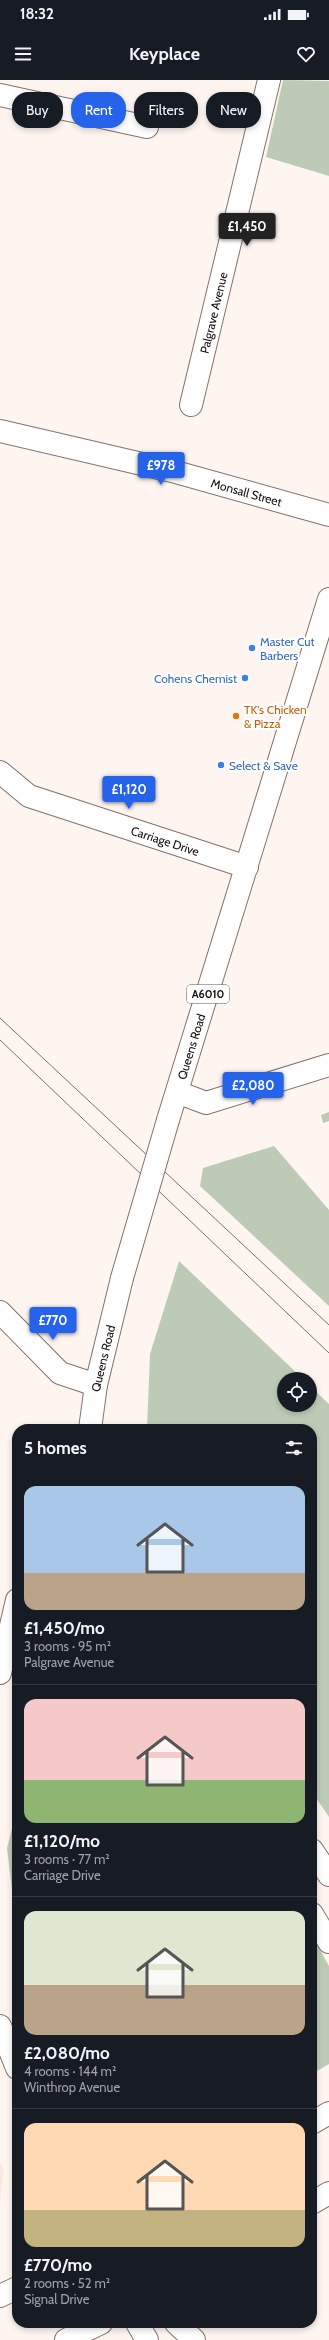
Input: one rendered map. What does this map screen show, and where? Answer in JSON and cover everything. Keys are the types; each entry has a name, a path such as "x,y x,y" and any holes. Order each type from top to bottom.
{"main road":[{"name":"Palgrave Avenue","path":"191,405 270,80"},
{"path":"0,95 134,124"},
{"name":"Monsall Street","path":"0,431 172,470 329,515"},
{"name":"Queens Road","path":"91,1424 96,1385 122,1278 168,1120 329,599"},
{"name":"Carriage Drive","path":"0,772 29,796 247,867"},
{"path":"177,1092 206,1103 329,1064"},
{"path":"0,1312 60,1373 96,1385"},
{"path":"0,1673 12,1621"},
{"path":"317,1857 329,1875"},
{"path":"317,1922 329,1942"},
{"path":"0,2026 12,2056"},
{"path":"317,2120 329,2113"},
{"path":"317,2200 329,2194"},
{"path":"0,2296 12,2290"},
{"path":"66,2340 91,2328"},
{"path":"140,2328 147,2340"},
{"path":"181,2328 194,2340"}],"shaded area":[{"path":"0,2162 4,2169 0,2202"}],"green space":[{"path":"283,80 329,81 329,176 266,157"},
{"path":"329,1112 329,1121 323,1123 321,1115"},
{"path":"274,1146 329,1210 329,1306 200,1186 203,1168"},
{"path":"179,1261 296,1372 277,1372 277,1412 317,1412 317,1393 329,1404 329,1817 317,1799 317,1424 147,1424 150,1354"},
{"path":"12,1828 12,1889 7,1848"},
{"path":"317,1944 329,1966 329,2064 317,2071"}],"tram line":[{"path":"0,1018 329,1325"},
{"path":"0,1040 329,1353"}],"place":[{"name":"Master Cut Barbers","path":"252,648"},
{"name":"Cohens Chemist","path":"245,678"},
{"name":"TK's Chicken & Pizza","path":"236,716"},
{"name":"Select & Save","path":"221,765"}]}
